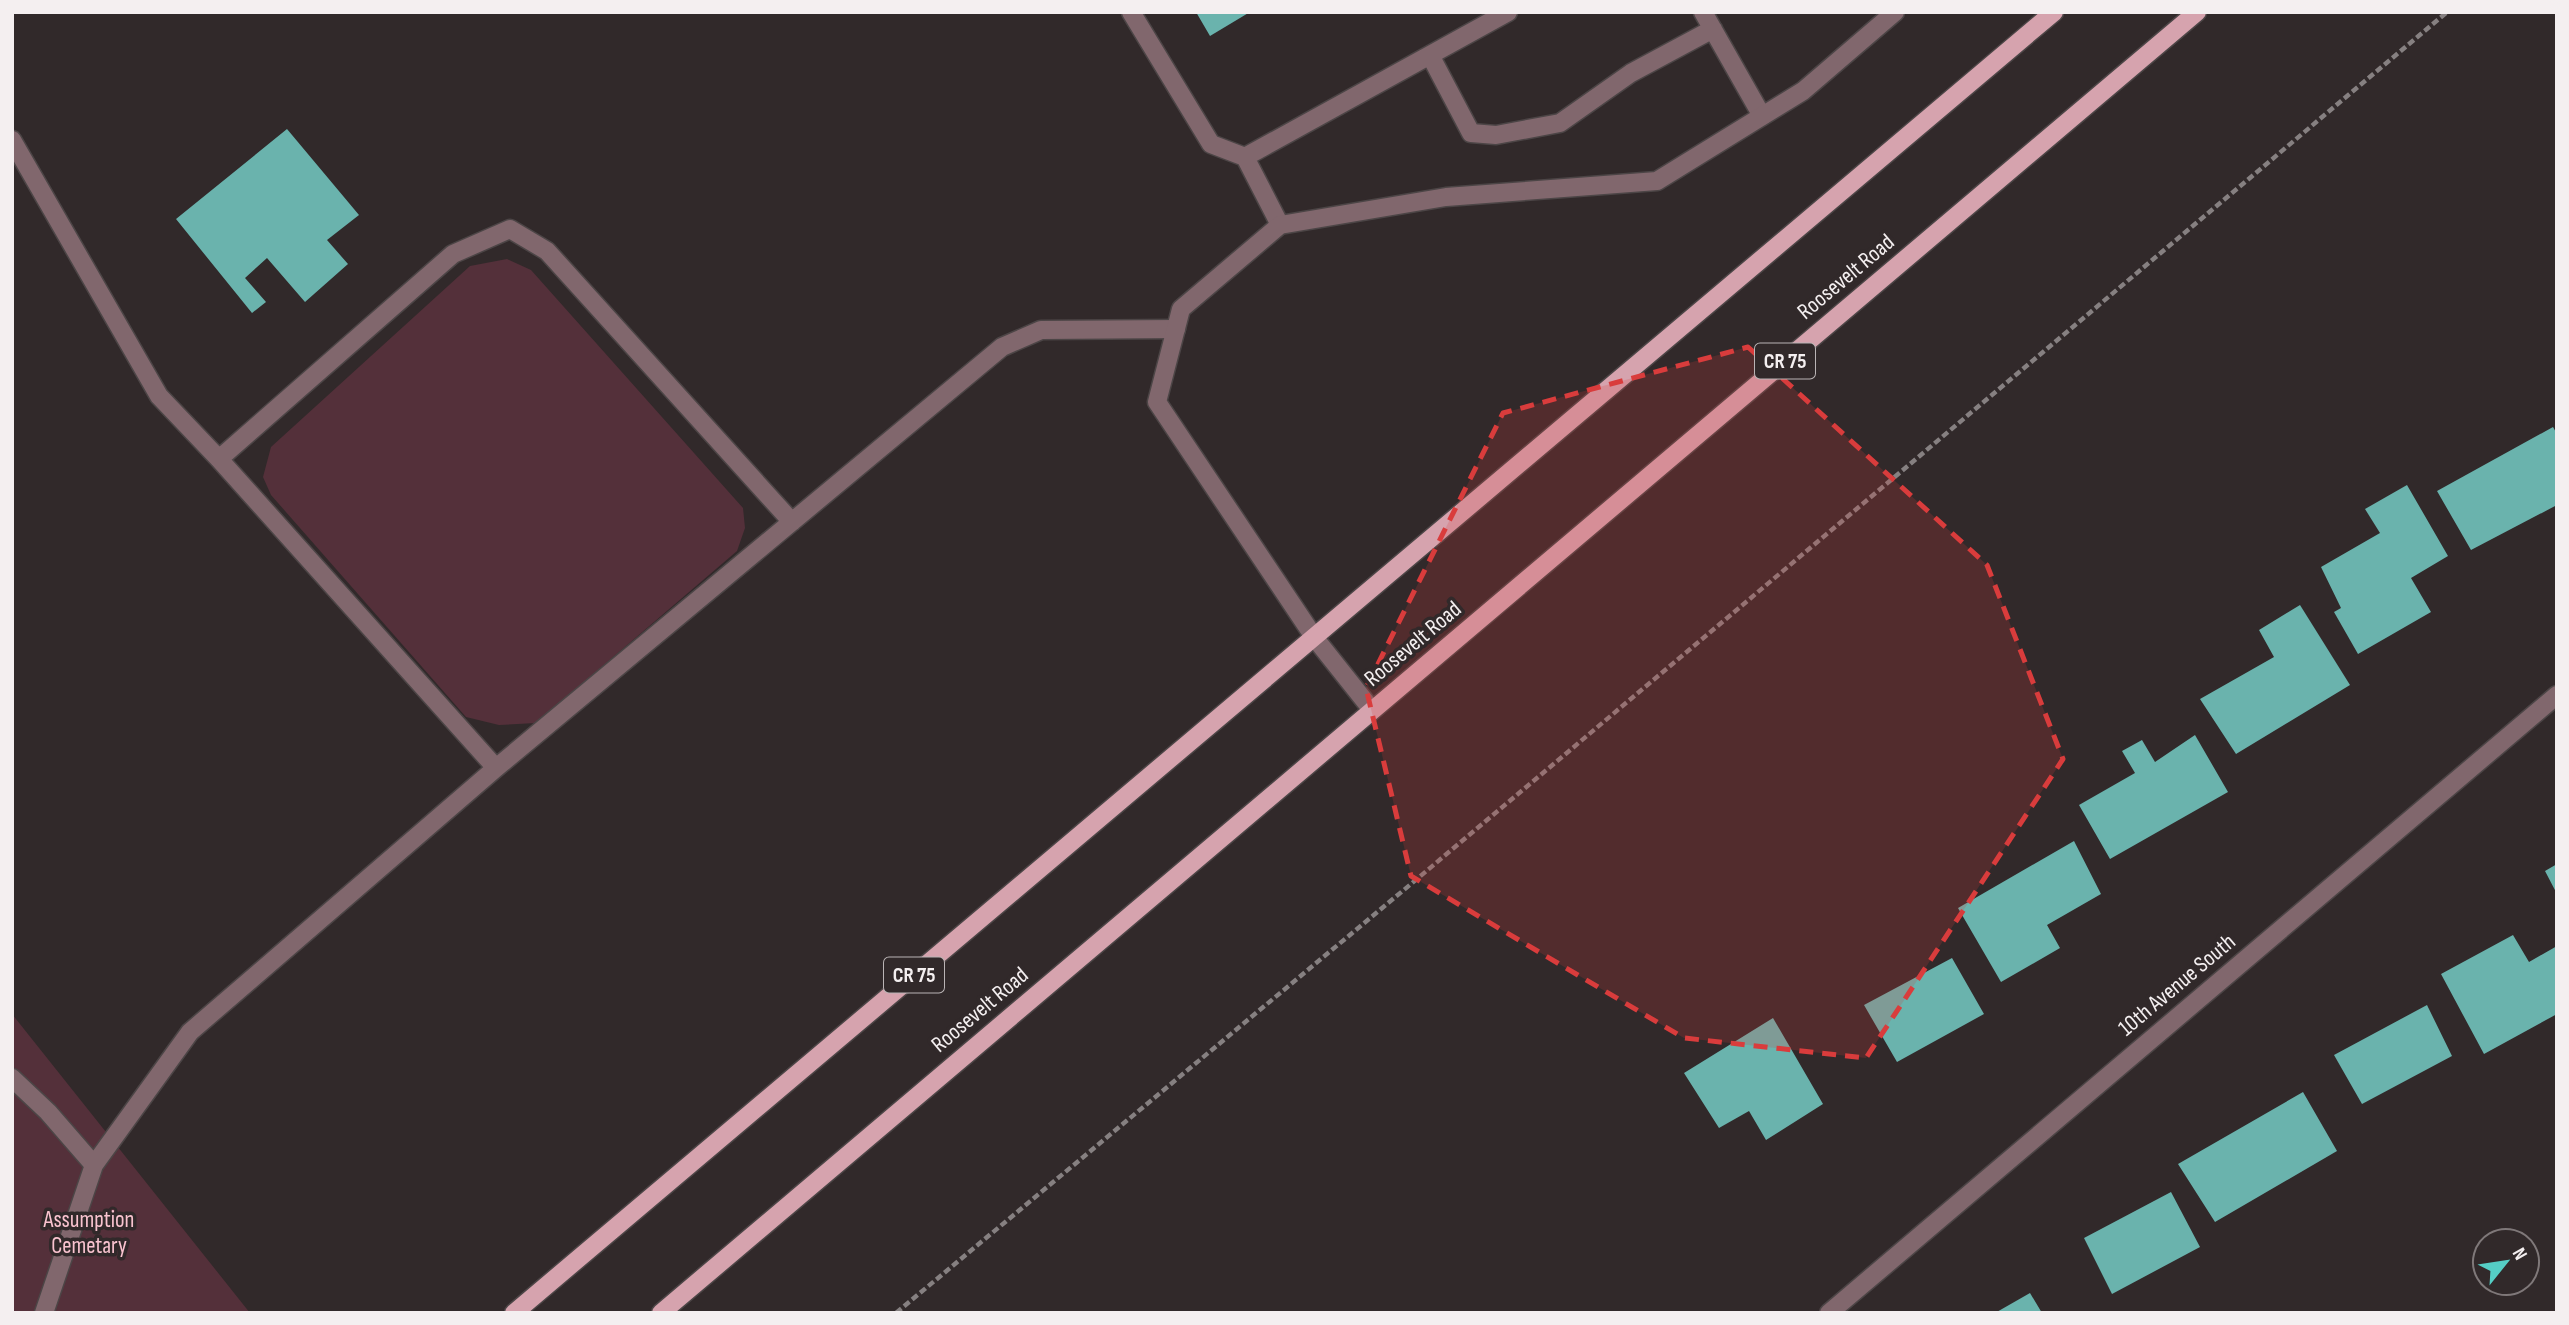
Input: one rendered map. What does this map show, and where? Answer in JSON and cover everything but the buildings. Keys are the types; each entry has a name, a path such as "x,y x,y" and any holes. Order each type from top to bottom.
{"main road":[{"name":"CR 75","path":"514,1313 2054,12"},
{"name":"Roosevelt Road","path":"661,1313 2197,12"}],"street":[{"path":"1131,12 1212,144 1245,157 1280,225"},
{"path":"1245,157 1508,12"},
{"path":"1703,12 1762,116"},
{"path":"1372,710 1314,637 1157,402 1181,309 1280,225 1446,197 1657,181 1803,91 1895,12"},
{"path":"1430,55 1471,133 1496,135 1560,123 1631,73 1713,29"},
{"path":"12,140 159,396 219,459 496,768"},
{"path":"219,459 453,254 510,229 547,251 792,522"},
{"path":"44,1313 93,1164 190,1032 496,768 1002,347 1041,330 1176,329"},
{"name":"10th Avenue South","path":"1829,1313 2557,695"},
{"path":"12,1078 48,1112 93,1164"}],"path":[{"path":"896,1313 1412,884 2447,12"}],"highlighted area":[{"path":"1748,347 1987,565 2063,759 1866,1058 1684,1038 1411,876 1366,688 1503,413"}],"green space":[{"path":"507,259 531,270 743,508 745,528 737,551 536,723 499,725 466,717 271,495 263,477 271,447 470,266"},
{"name":"Assumption Cemetary","path":"12,1014 250,1313 12,1313"}]}
